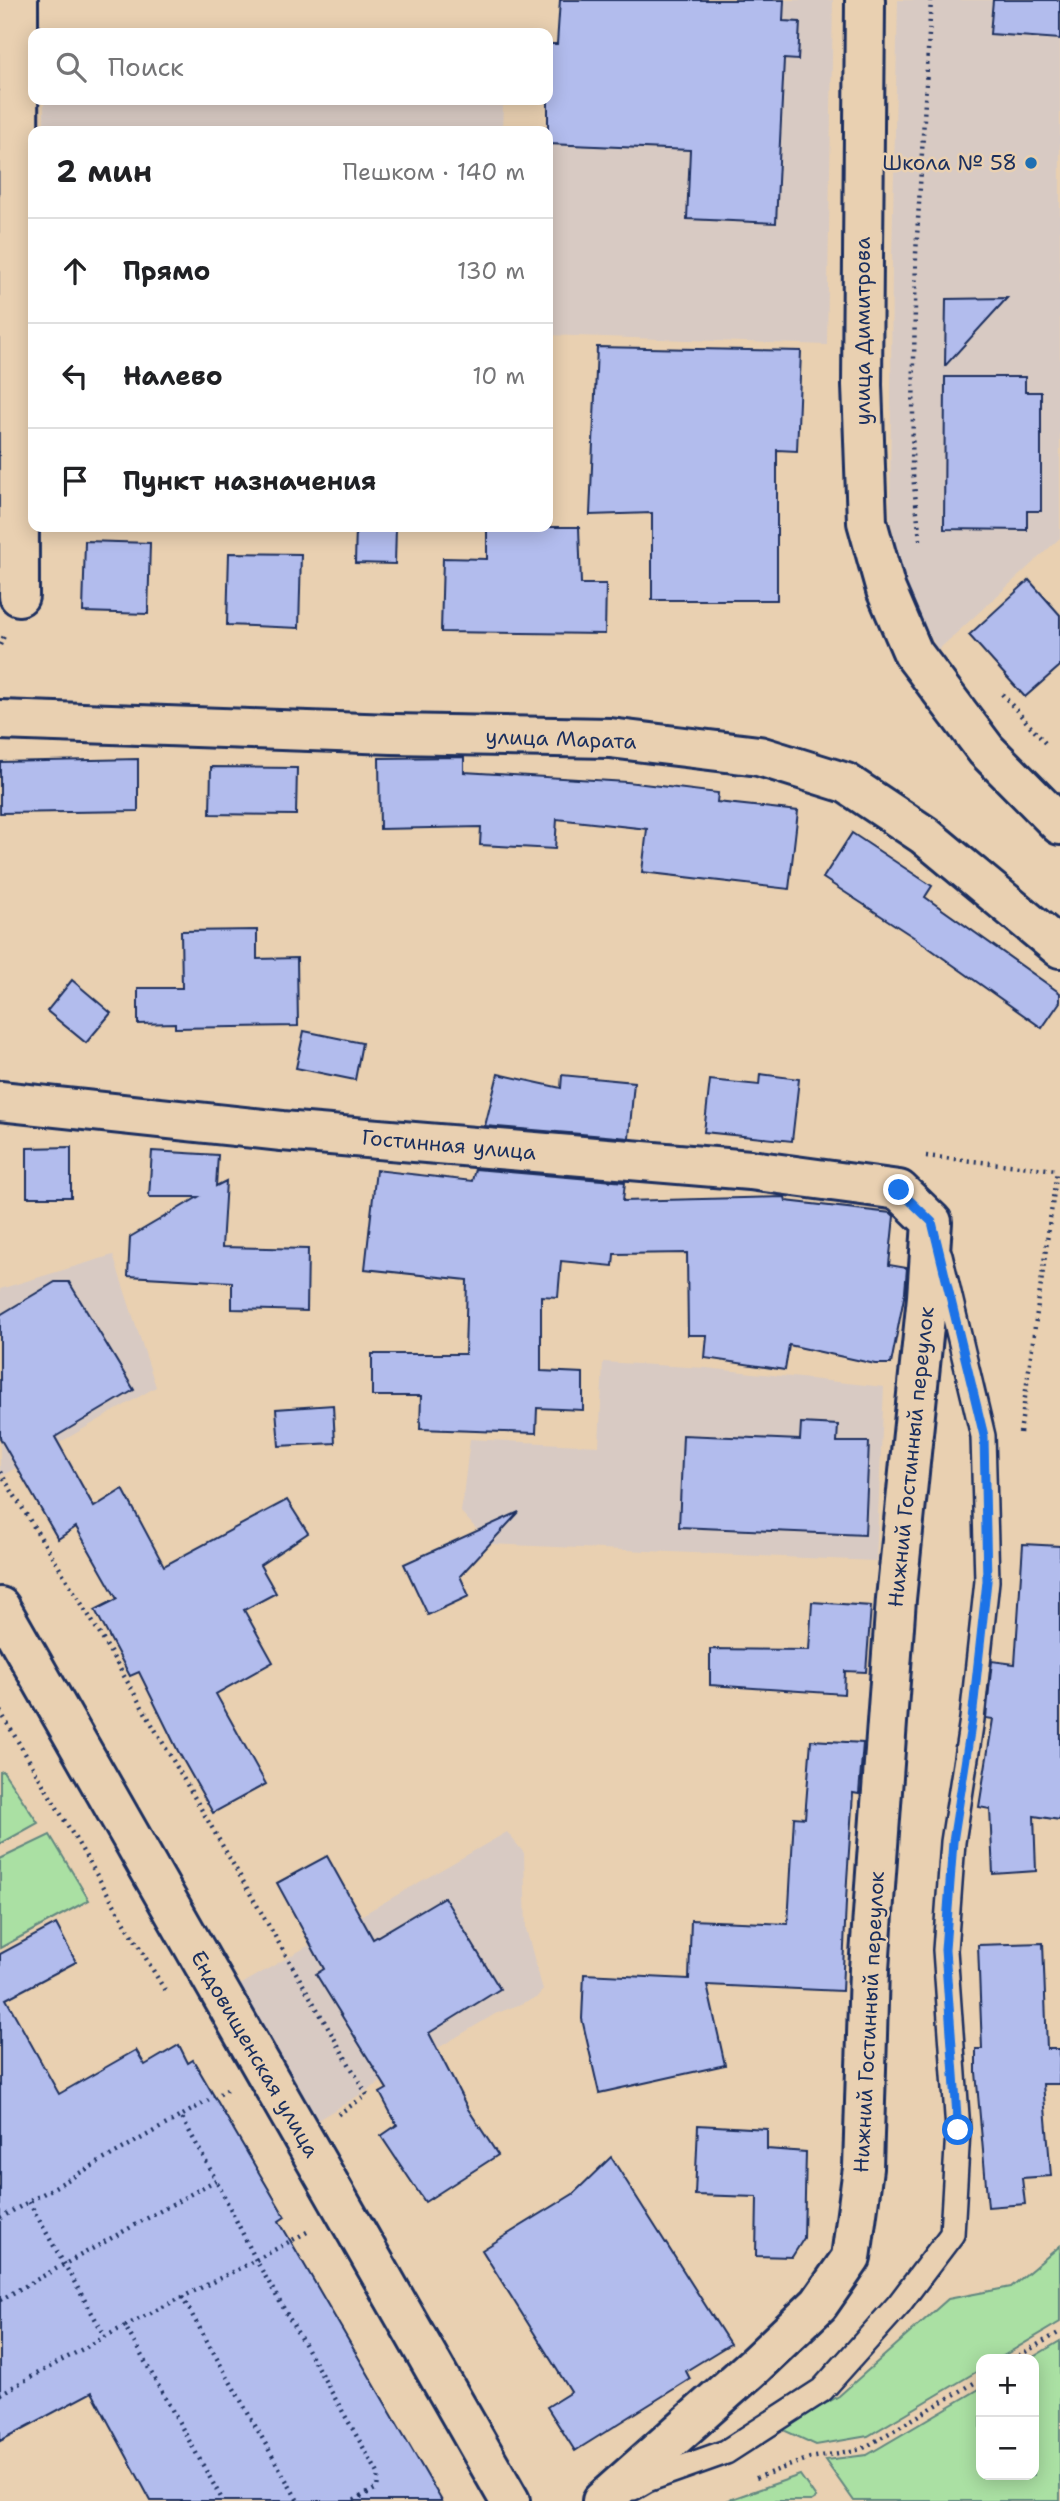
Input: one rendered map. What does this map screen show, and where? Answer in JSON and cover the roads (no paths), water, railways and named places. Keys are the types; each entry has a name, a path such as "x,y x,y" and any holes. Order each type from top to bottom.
{"street":[{"path":"18,0 19,596"},
{"name":"улица Димитрова","path":"864,0 862,385 867,522 886,590 913,653 986,750 1060,825"},
{"name":"улица Марата","path":"0,720 392,734 610,738 759,756 846,783 924,835 1060,948"},
{"name":"Гостинная улица","path":"0,1101 282,1131 750,1170 899,1190 932,1222"},
{"name":"Нижний Гостинный переулок","path":"602,2501 755,2365 818,2304 851,2258 863,2168 869,1969 896,1599 927,1297 932,1222"},
{"name":"Ендовищенская улица","path":"0,1607 510,2501"}],"lane":[{"name":"Нижний Гостинный переулок","path":"613,2501 647,2480 726,2452 822,2390 899,2304 952,2234 958,2130 945,1950 953,1842 972,1719 986,1592 984,1436 932,1222"}],"place":[{"name":"Школа № 58","path":"1031,163"}]}
